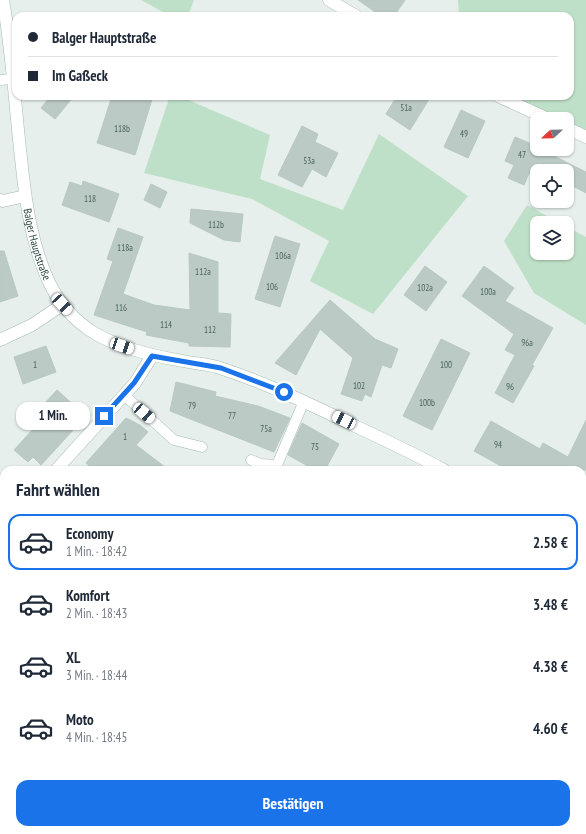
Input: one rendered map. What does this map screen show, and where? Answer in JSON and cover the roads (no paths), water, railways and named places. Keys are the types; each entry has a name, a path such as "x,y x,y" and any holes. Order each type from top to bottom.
{"street":[{"name":"Balger Hauptstraße","path":"3,0 9,37 12,79"},
{"path":"329,0 349,12"},
{"name":"Balger Hauptstraße","path":"14,100 25,196 33,237 45,274 62,304 78,322 97,334 122,346 152,356 221,368 304,401 437,466"},
{"path":"507,100 533,112"},
{"path":"574,131 586,136"},
{"path":"0,200 3,201 25,196"},
{"path":"0,340 32,325 62,304"},
{"path":"60,466 124,395 152,356"}],"lane":[{"path":"0,80 12,79"},
{"path":"124,395 174,440 202,447"},
{"path":"251,460 261,464 277,464 304,401"}]}
